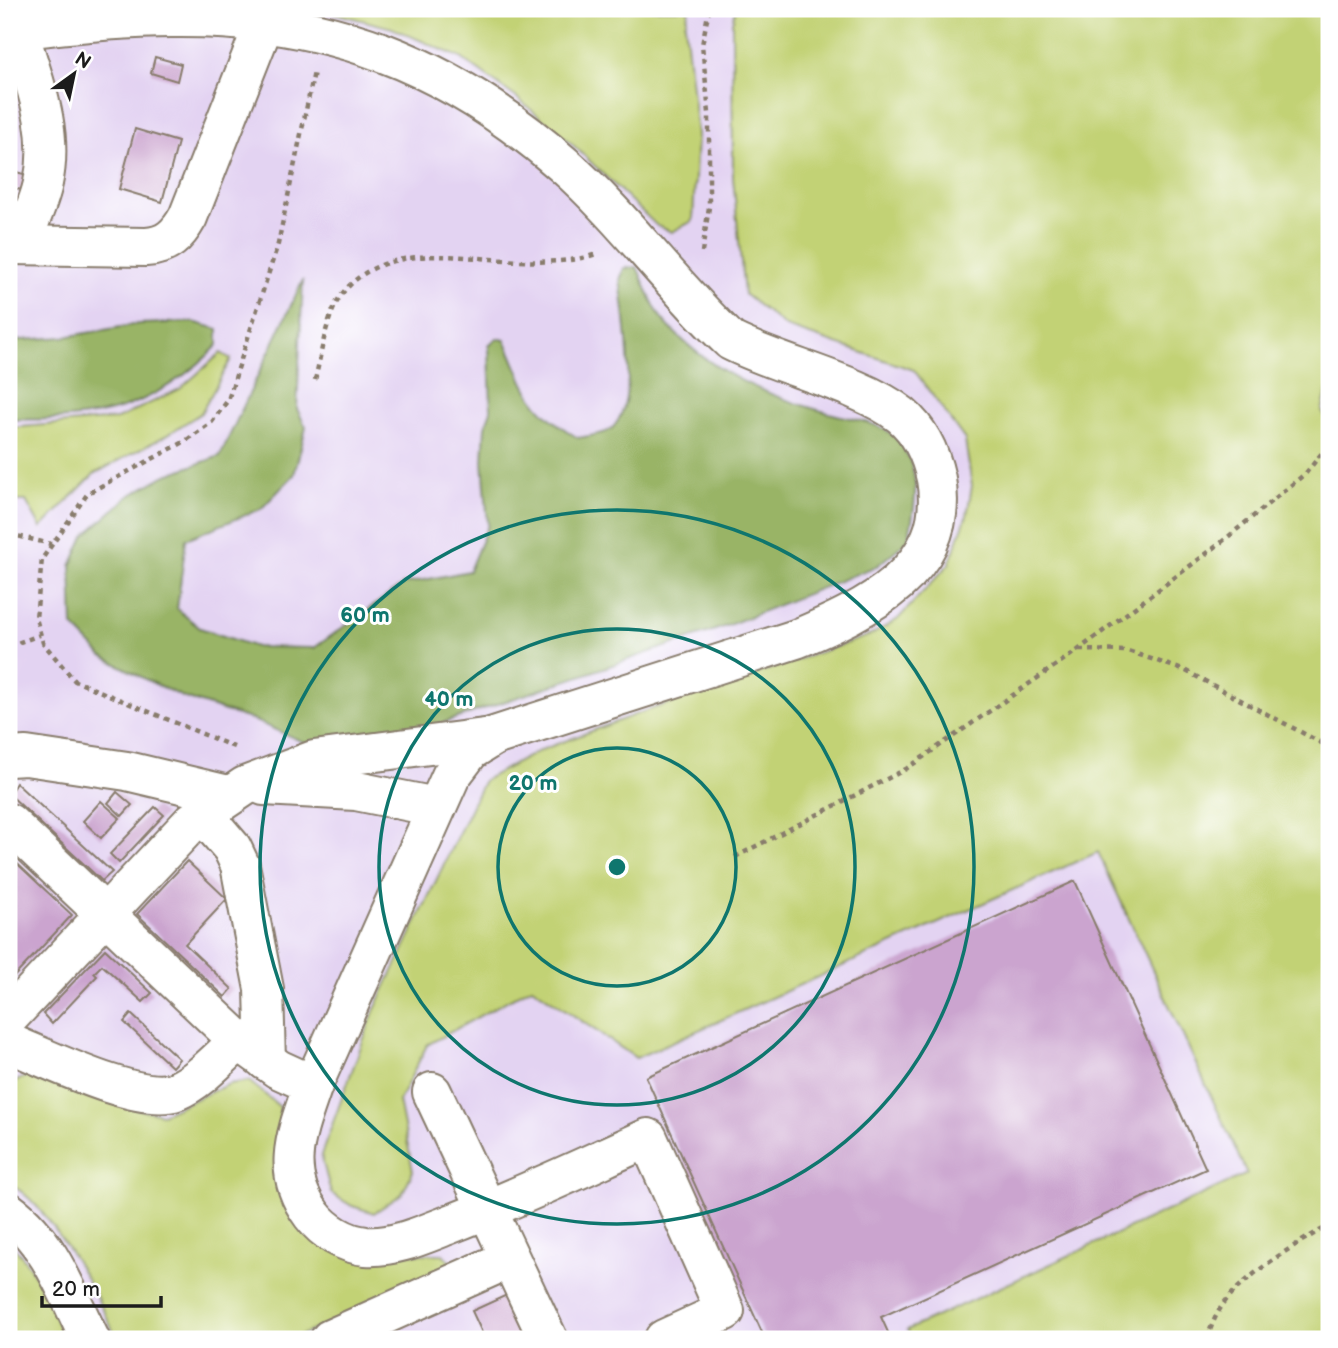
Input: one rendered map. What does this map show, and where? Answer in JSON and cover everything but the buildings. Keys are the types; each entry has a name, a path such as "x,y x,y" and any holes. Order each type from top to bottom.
{"street":[{"path":"9,1017 105,915 225,798 286,768 345,755 494,736 796,639 834,623 894,587 923,553 940,502 934,470 920,436 901,416 877,400 759,355 731,341 565,166 481,101 408,60 327,35 264,24 157,13 13,29 42,109 47,136 43,186 15,244 146,247 160,245 173,238 188,217 264,24"},
{"path":"494,736 462,759 436,807 313,1084 298,1128 294,1182 299,1197 329,1232 347,1242 386,1245 486,1211 648,1138 725,1311 664,1339"},
{"path":"9,757 26,756 127,771 225,798 312,786 356,791 436,807"},
{"path":"225,798 232,848 240,865 264,989 252,1051"},
{"path":"9,823 252,1051 313,1084"},
{"path":"9,1044 132,1091 156,1094 177,1090 252,1051"},
{"path":"432,1091 548,1339"},
{"path":"9,1212 34,1235 46,1251 90,1339"},
{"path":"330,1339 509,1259"}],"path":[{"path":"694,305 709,206 709,113 702,45 709,9"},
{"path":"286,768 75,681 54,659 40,635 36,618 42,559 88,493 184,442 212,422 228,400 278,244 314,70 327,35"},
{"path":"315,380 329,322 345,290 376,265 417,256 552,263 590,257 635,240"},
{"path":"735,858 905,769 1078,650 1218,545 1306,473 1329,444"},
{"path":"9,534 51,544"},
{"path":"9,646 40,635"},
{"path":"1078,650 1128,651 1186,671 1329,747"},
{"path":"1206,1339 1221,1307 1256,1273 1308,1237 1329,1226"}],"shaded area":[{"path":"9,9 1329,9 1329,1339 9,1339"}],"green space":[{"path":"318,9 689,9 685,24 697,134 693,221 672,232 657,226 571,143 517,98 461,58 392,28"},
{"path":"736,9 1329,9 1329,384 1322,411 1329,425 1329,1339 912,1339 907,1330 1247,1174 1098,852 636,1058 532,987 427,1045 399,1101 413,1171 402,1194 374,1213 352,1206 331,1193 321,1155 374,1011 484,780 541,750 637,714 871,635 898,619 949,564 967,515 972,486 965,440 914,370 786,327 744,294 733,178 732,22"},
{"path":"637,267 663,320 699,354 719,368 785,399 876,425 897,439 911,463 914,475 915,500 908,540 877,566 721,628 401,737 310,745 253,720 185,698 147,680 102,656 73,626 71,566 84,536 129,496 164,476 220,456 303,280 297,409 306,427 294,475 261,509 186,539 177,609 200,628 256,647 314,648 404,584 469,571 488,525 483,461 485,427 491,410 489,346 497,338 505,340 525,385 538,406 578,438 610,430 619,418 628,381 627,336 620,280 624,268"},
{"path":"193,322 218,329 218,345 183,376 141,401 87,416 9,420 9,341 64,337 138,324"},
{"path":"221,353 231,359 201,413 167,435 94,474 41,528 26,501 9,501 9,428 117,419 180,389"},
{"path":"28,1076 51,1076 137,1109 162,1114 229,1084 249,1081 280,1107 277,1173 286,1199 405,1254 443,1254 453,1265 441,1278 291,1339 117,1339 85,1277 55,1230 24,1194 9,1184 9,1084"},
{"path":"9,1243 35,1275 64,1339 9,1339"}]}
